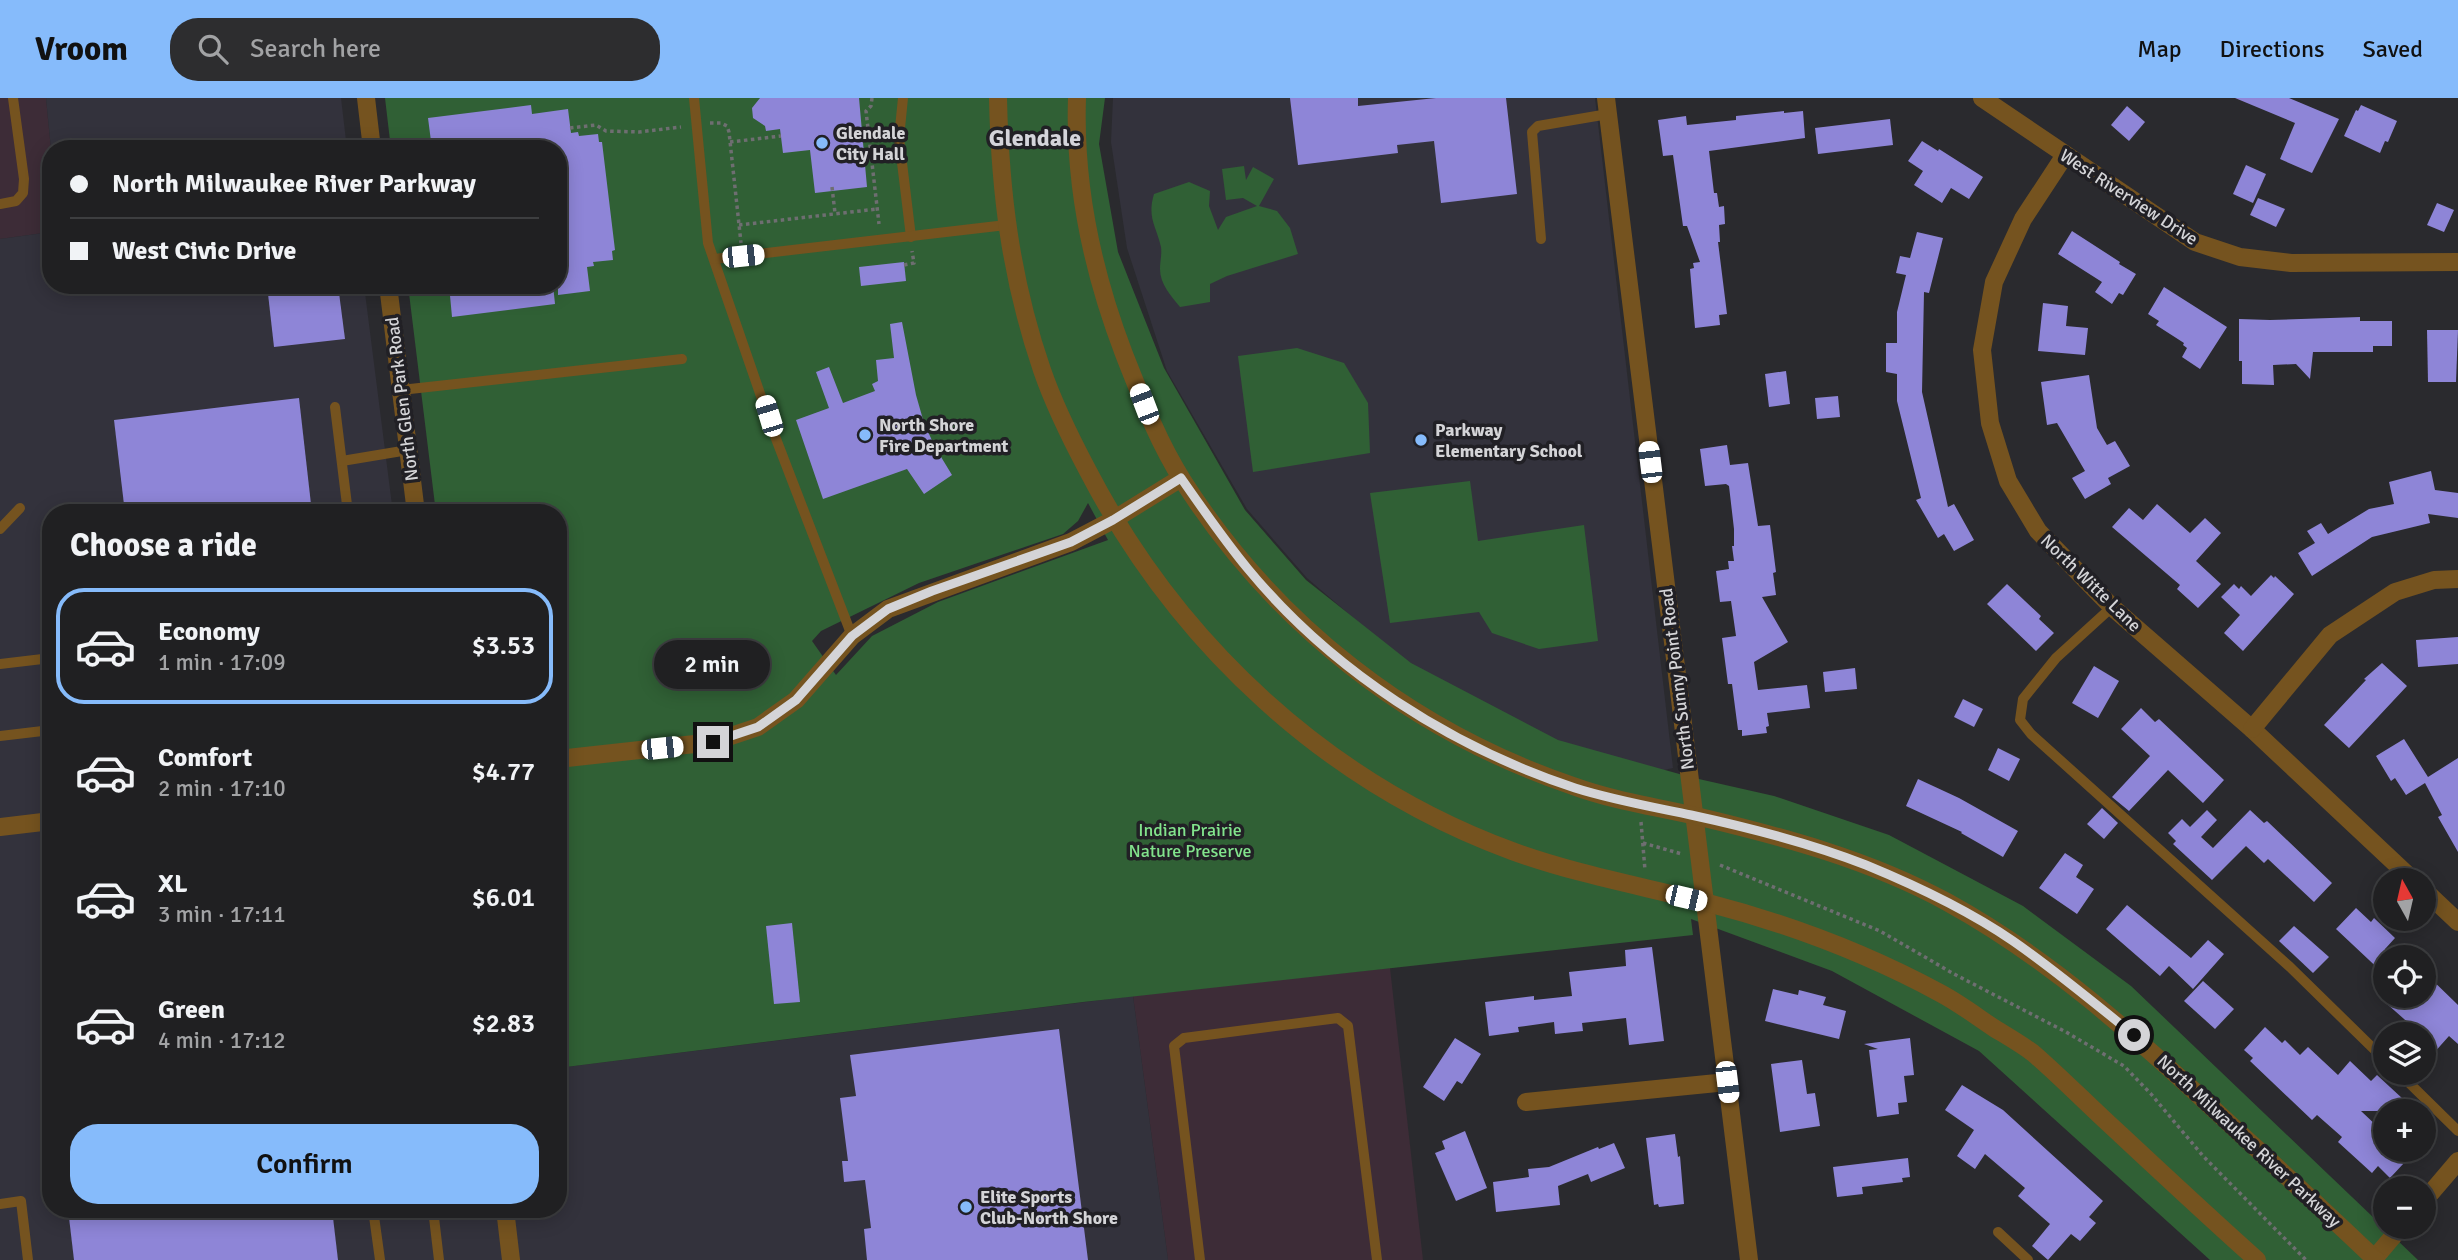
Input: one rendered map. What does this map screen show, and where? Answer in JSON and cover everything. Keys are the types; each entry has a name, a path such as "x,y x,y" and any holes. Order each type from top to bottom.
{"street":[{"path":"366,98 371,140"},
{"path":"998,98 1006,225 1026,320 1043,374 1070,436 1113,520 1178,612 1233,671 1292,726 1388,793 1509,850 1569,869 1783,924 1858,952 1954,1002 2031,1051 2257,1260"},
{"name":"North Milwaukee River Parkway","path":"1077,98 1081,179 1090,242 1102,293 1144,404 1181,478 1248,569 1288,613 1347,666 1406,708 1459,739 1552,779 1639,805 1785,838 1866,865 1943,900 2011,940 2134,1035 2375,1259"},
{"name":"West Riverview Drive","path":"1982,98 2195,242 2240,257 2291,262 2458,262"},
{"name":"North Sunny Point Road","path":"1607,106 1749,1260"},
{"name":"North Witte Lane","path":"2064,155 2023,219 1994,282 1982,350 1990,423 2008,481 2038,531 2112,607 2252,729 2400,868"},
{"name":"North Glen Park Road","path":"389,294 415,504"},
{"path":"567,758 713,742 758,727 796,700 852,636 888,609 1071,542 1113,520 1181,478"},
{"path":"2252,729 2330,635 2395,592 2434,580 2458,579"},
{"path":"0,827 42,822"},
{"path":"2436,901 2458,922"},
{"path":"1526,1102 1727,1082"},
{"path":"2436,1187 2458,1161"},
{"path":"506,1218 511,1260"},
{"path":"2375,1259 2391,1239"}],"lane":[{"path":"0,204 16,201 23,193 24,179 13,98"},
{"path":"694,98 708,243 773,431 852,636"},
{"path":"903,98 899,138 911,237"},
{"path":"1541,239 1532,132 1538,126 1607,106"},
{"path":"714,258 1006,225"},
{"path":"401,390 682,359"},
{"path":"335,407 347,504"},
{"path":"342,461 408,450"},
{"path":"0,529 20,508"},
{"path":"2112,607 2056,658 2023,699 2020,720 2031,734 2290,967 2373,1048"},
{"path":"0,664 42,659"},
{"path":"0,736 42,731"},
{"path":"1200,1260 1174,1046 1184,1038 1338,1018 1348,1026 1377,1260"},
{"path":"2411,1085 2458,1130"},
{"path":"0,1204 21,1201 28,1260"},
{"path":"374,1218 380,1260"},
{"path":"433,1218 439,1260"},
{"path":"1998,1232 2028,1260"}],"path":[{"path":"877,98 872,98 866,111 879,226"},
{"path":"570,128 596,125 606,131 629,131"},
{"path":"730,142 781,136"},
{"path":"832,187 835,214"},
{"path":"739,225 877,209"},
{"path":"902,251 912,250 914,263 904,265"},
{"path":"1640,815 1646,872"},
{"path":"1643,843 1700,859"}],"shaded area":[{"path":"0,98 46,98 50,140 42,140 42,233 0,239"},
{"path":"46,98 341,98 346,140 50,140"},
{"name":"Parkway Elementary School","path":"1113,98 1595,98 1673,768 1660,771 1558,742 1408,665 1307,578 1247,509 1167,371 1127,248 1111,142"},
{"path":"42,233 42,294 365,294 392,504 42,504 42,1218 567,1218 567,1067 1133,996 1168,1260 0,1260 0,239"},
{"path":"1390,968 1423,1260 1168,1260 1133,996"}],"green space":[{"name":"Indian Prairie Nature Preserve","path":"385,98 1105,98 1099,144 1118,252 1164,368 1245,510 1306,580 1411,663 1558,740 1690,777 1774,796 1889,835 2023,906 2131,986 2373,1217 2373,1239 2396,1239 2418,1260 2210,1260 1979,1051 1832,971 1691,919 1693,935 1083,1002 567,1067 567,504 435,504 409,294 567,294 567,140 390,140","holes":["1088,503 1108,540 938,602 872,636 836,675 812,641 821,631 919,583 1063,534 1078,521"]},
{"path":"1244,166 1246,180 1253,167 1274,179 1259,206 1277,211 1290,228 1298,254 1227,276 1210,284 1210,302 1180,307 1167,290 1160,274 1161,247 1152,216 1154,194 1189,182 1210,191 1209,206 1218,230 1226,217 1257,206 1243,198 1226,200 1222,169"},
{"path":"1297,348 1344,363 1368,403 1370,453 1253,472 1238,356"},
{"path":"1470,481 1478,541 1584,525 1598,641 1539,649 1492,633 1479,612 1390,623 1370,493"}],"building":[{"name":"Glendale City Hall","path":"760,98 859,98 867,187 815,193 810,150 783,153 780,129 766,131 765,126 753,118 752,108"},
{"path":"1290,98 1358,98 1358,106 1436,98 1506,98 1517,194 1441,203 1434,141 1397,145 1398,153 1298,165"},
{"path":"2235,98 2289,98 2339,119 2312,173 2280,159 2295,123"},
{"path":"531,105 532,114 568,109 571,133 578,132 579,136 598,134 599,142 602,142 615,250 612,251 613,260 593,262 594,266 587,267 590,291 567,294 567,140 431,140 428,118"},
{"path":"2361,105 2397,121 2380,153 2344,136"},
{"path":"2127,106 2145,122 2129,141 2111,125"},
{"path":"1784,111 1803,111 1805,138 1709,151 1714,193 1717,193 1719,207 1724,206 1725,224 1719,225 1718,242 1727,314 1719,315 1720,325 1695,328 1690,269 1694,268 1693,263 1700,262 1687,226 1683,226 1673,155 1663,156 1658,120 1686,116 1687,125"},
{"path":"1890,119 1893,145 1818,154 1815,128"},
{"path":"1922,141 1983,177 1969,199 1951,188 1942,203 1914,185 1923,171 1908,161"},
{"path":"2246,165 2266,174 2253,203 2233,194"},
{"path":"2258,198 2285,209 2276,227 2250,215"},
{"path":"2437,203 2454,210 2444,232 2427,225"},
{"path":"2072,231 2136,274 2123,295 2119,293 2112,304 2095,292 2102,282 2058,254"},
{"path":"1917,232 1943,238 1929,293 1924,292 1922,392 1948,507 1954,504 1974,540 1954,551 1944,534 1938,538 1916,500 1921,498 1897,401 1897,374 1886,372 1886,343 1897,343 1897,312 1906,275 1896,273 1900,256 1910,258"},
{"path":"904,262 906,281 861,286 859,267"},
{"path":"2164,287 2227,327 2200,369 2182,357 2187,348 2184,343 2156,325 2159,321 2148,314"},
{"path":"268,294 339,294 345,339 274,347"},
{"path":"450,294 554,294 555,304 452,317"},
{"path":"2043,303 2068,306 2066,326 2088,328 2085,355 2038,351"},
{"path":"2360,317 2360,321 2392,321 2392,346 2373,346 2373,352 2313,352 2310,379 2296,364 2273,365 2274,385 2242,384 2239,319"},
{"name":"North Shore Fire Department","path":"902,322 924,423 952,475 924,494 907,469 823,499 796,420 829,408 816,372 829,367 843,403 875,391 872,384 878,381 876,360 894,358 890,324"},
{"path":"2427,330 2458,330 2456,382 2428,382"},
{"path":"1786,371 1790,404 1769,407 1765,374"},
{"path":"2089,375 2097,428 2107,445 2115,441 2130,466 2108,478 2111,484 2085,499 2072,478 2085,471 2057,423 2047,425 2041,382"},
{"path":"1838,396 1840,417 1817,419 1815,398"},
{"path":"299,398 311,504 124,504 114,420"},
{"path":"1727,445 1730,465 1748,463 1758,526 1770,525 1776,595 1762,597 1788,642 1754,662 1758,690 1807,685 1810,708 1767,713 1767,733 1742,736 1742,730 1738,730 1732,684 1728,684 1722,638 1736,636 1731,601 1720,602 1716,571 1729,569 1728,561 1734,561 1734,529 1729,486 1705,486 1700,449"},
{"path":"2431,471 2435,490 2458,493 2458,518 2428,514 2430,523 2372,537 2312,576 2298,553 2315,543 2307,531 2321,523 2328,534 2369,509 2394,504 2389,482"},
{"path":"2157,504 2190,533 2205,518 2221,533 2196,561 2221,584 2198,608 2177,589 2180,585 2112,527 2129,508 2143,520"},
{"path":"2271,575 2294,594 2243,651 2224,633 2240,615 2221,597 2234,584 2239,589 2241,586 2251,596"},
{"path":"2007,584 2041,616 2039,619 2054,633 2036,651 1987,604"},
{"path":"2458,637 2458,664 2418,667 2416,640"},
{"path":"2382,663 2407,686 2349,748 2324,725 2366,680 2364,679"},
{"path":"2094,666 2119,681 2098,718 2072,703"},
{"path":"1855,668 1857,689 1825,692 1823,672"},
{"path":"1963,699 1983,709 1974,727 1954,717"},
{"path":"2141,708 2155,722 2159,719 2224,780 2203,803 2168,770 2129,811 2112,797 2150,756 2121,729"},
{"path":"2404,739 2428,777 2458,758 2458,852 2438,817 2442,815 2425,783 2406,795 2395,778 2391,781 2376,756"},
{"path":"1998,748 2020,759 2009,781 1988,770"},
{"path":"1918,779 2018,831 2003,857 1962,832 1906,806"},
{"path":"2102,808 2118,823 2104,839 2087,824"},
{"path":"2207,810 2217,820 2201,837 2213,848 2250,810 2264,823 2267,821 2332,883 2314,902 2268,859 2264,863 2246,846 2212,880 2173,844 2176,841 2168,833 2182,819 2190,827"},
{"path":"2065,853 2083,865 2076,877 2094,889 2077,914 2039,888"},
{"path":"2127,905 2191,958 2208,940 2224,954 2193,989 2169,966 2160,976 2106,929"},
{"path":"2356,908 2371,922 2373,919 2373,931 2388,931 2395,938 2389,945 2373,945 2373,964 2336,929"},
{"path":"792,923 800,1002 774,1004 766,926"},
{"path":"2294,926 2329,957 2313,973 2279,941"},
{"path":"1652,947 1664,1041 1629,1045 1626,1018 1582,1023 1583,1031 1555,1034 1554,1022 1518,1027 1519,1032 1489,1036 1485,1002 1534,996 1534,1000 1572,996 1569,972 1626,966 1625,950"},
{"path":"2203,981 2234,1009 2215,1029 2184,1001"},
{"path":"2436,984 2458,1005 2458,1044 2449,1036 2436,1051 2436,1022 2407,1022 2392,1008 2436,1008"},
{"path":"1773,989 1798,995 1799,990 1826,997 1823,1005 1846,1011 1839,1039 1765,1021"},
{"path":"2265,1027 2282,1043 2285,1040 2300,1055 2308,1047 2338,1075 2350,1061 2371,1081 2373,1079 2373,1085 2388,1085 2403,1099 2373,1099 2373,1111 2361,1111 2373,1122 2373,1162 2404,1163 2392,1176 2388,1176 2378,1166 2372,1173 2338,1142 2342,1137 2317,1115 2312,1120 2250,1061 2253,1058 2244,1050"},
{"path":"1059,1029 1088,1260 867,1260 864,1229 871,1228 865,1180 844,1182 842,1161 848,1161 840,1098 856,1096 850,1055"},
{"path":"1455,1038 1481,1054 1462,1084 1457,1081 1444,1101 1423,1087"},
{"path":"1910,1038 1914,1075 1904,1076 1907,1102 1898,1103 1899,1114 1877,1117 1869,1050 1878,1049 1864,1044"},
{"path":"1802,1060 1807,1094 1815,1093 1820,1126 1780,1132 1771,1064"},
{"path":"1962,1085 2003,1110 2103,1201 2089,1217 2096,1223 2080,1241 2071,1234 2048,1260 2032,1246 2050,1224 2018,1196 2025,1188 1985,1154 1975,1169 1957,1156 1974,1130 1945,1110"},
{"path":"1465,1131 1487,1188 1456,1201 1435,1153 1445,1149 1442,1141"},
{"path":"1675,1134 1678,1157 1680,1156 1684,1204 1659,1207 1658,1204 1654,1205 1646,1138"},
{"path":"1614,1143 1625,1168 1591,1182 1588,1174 1558,1186 1560,1205 1496,1212 1493,1182 1529,1177 1528,1169 1549,1167"},
{"path":"1908,1158 1910,1177 1902,1178 1903,1182 1862,1187 1863,1194 1837,1197 1833,1167"},
{"path":"69,1218 333,1218 338,1260 74,1260"}],"place":[{"name":"Glendale City Hall","path":"822,143"},
{"name":"North Shore Fire Department","path":"865,435"},
{"name":"Parkway Elementary School","path":"1421,440"},
{"name":"Elite Sports Club-North Shore","path":"966,1207"}],"district":[{"name":"Glendale","path":"1035,138"}],"route":[{"path":"713,742 758,727 796,700 852,636 888,609 1071,542 1113,520 1181,478 1248,569 1288,613 1347,666 1406,708 1459,739 1517,766 1575,788 1785,838 1866,865 1943,900 2011,940 2134,1035"}]}
